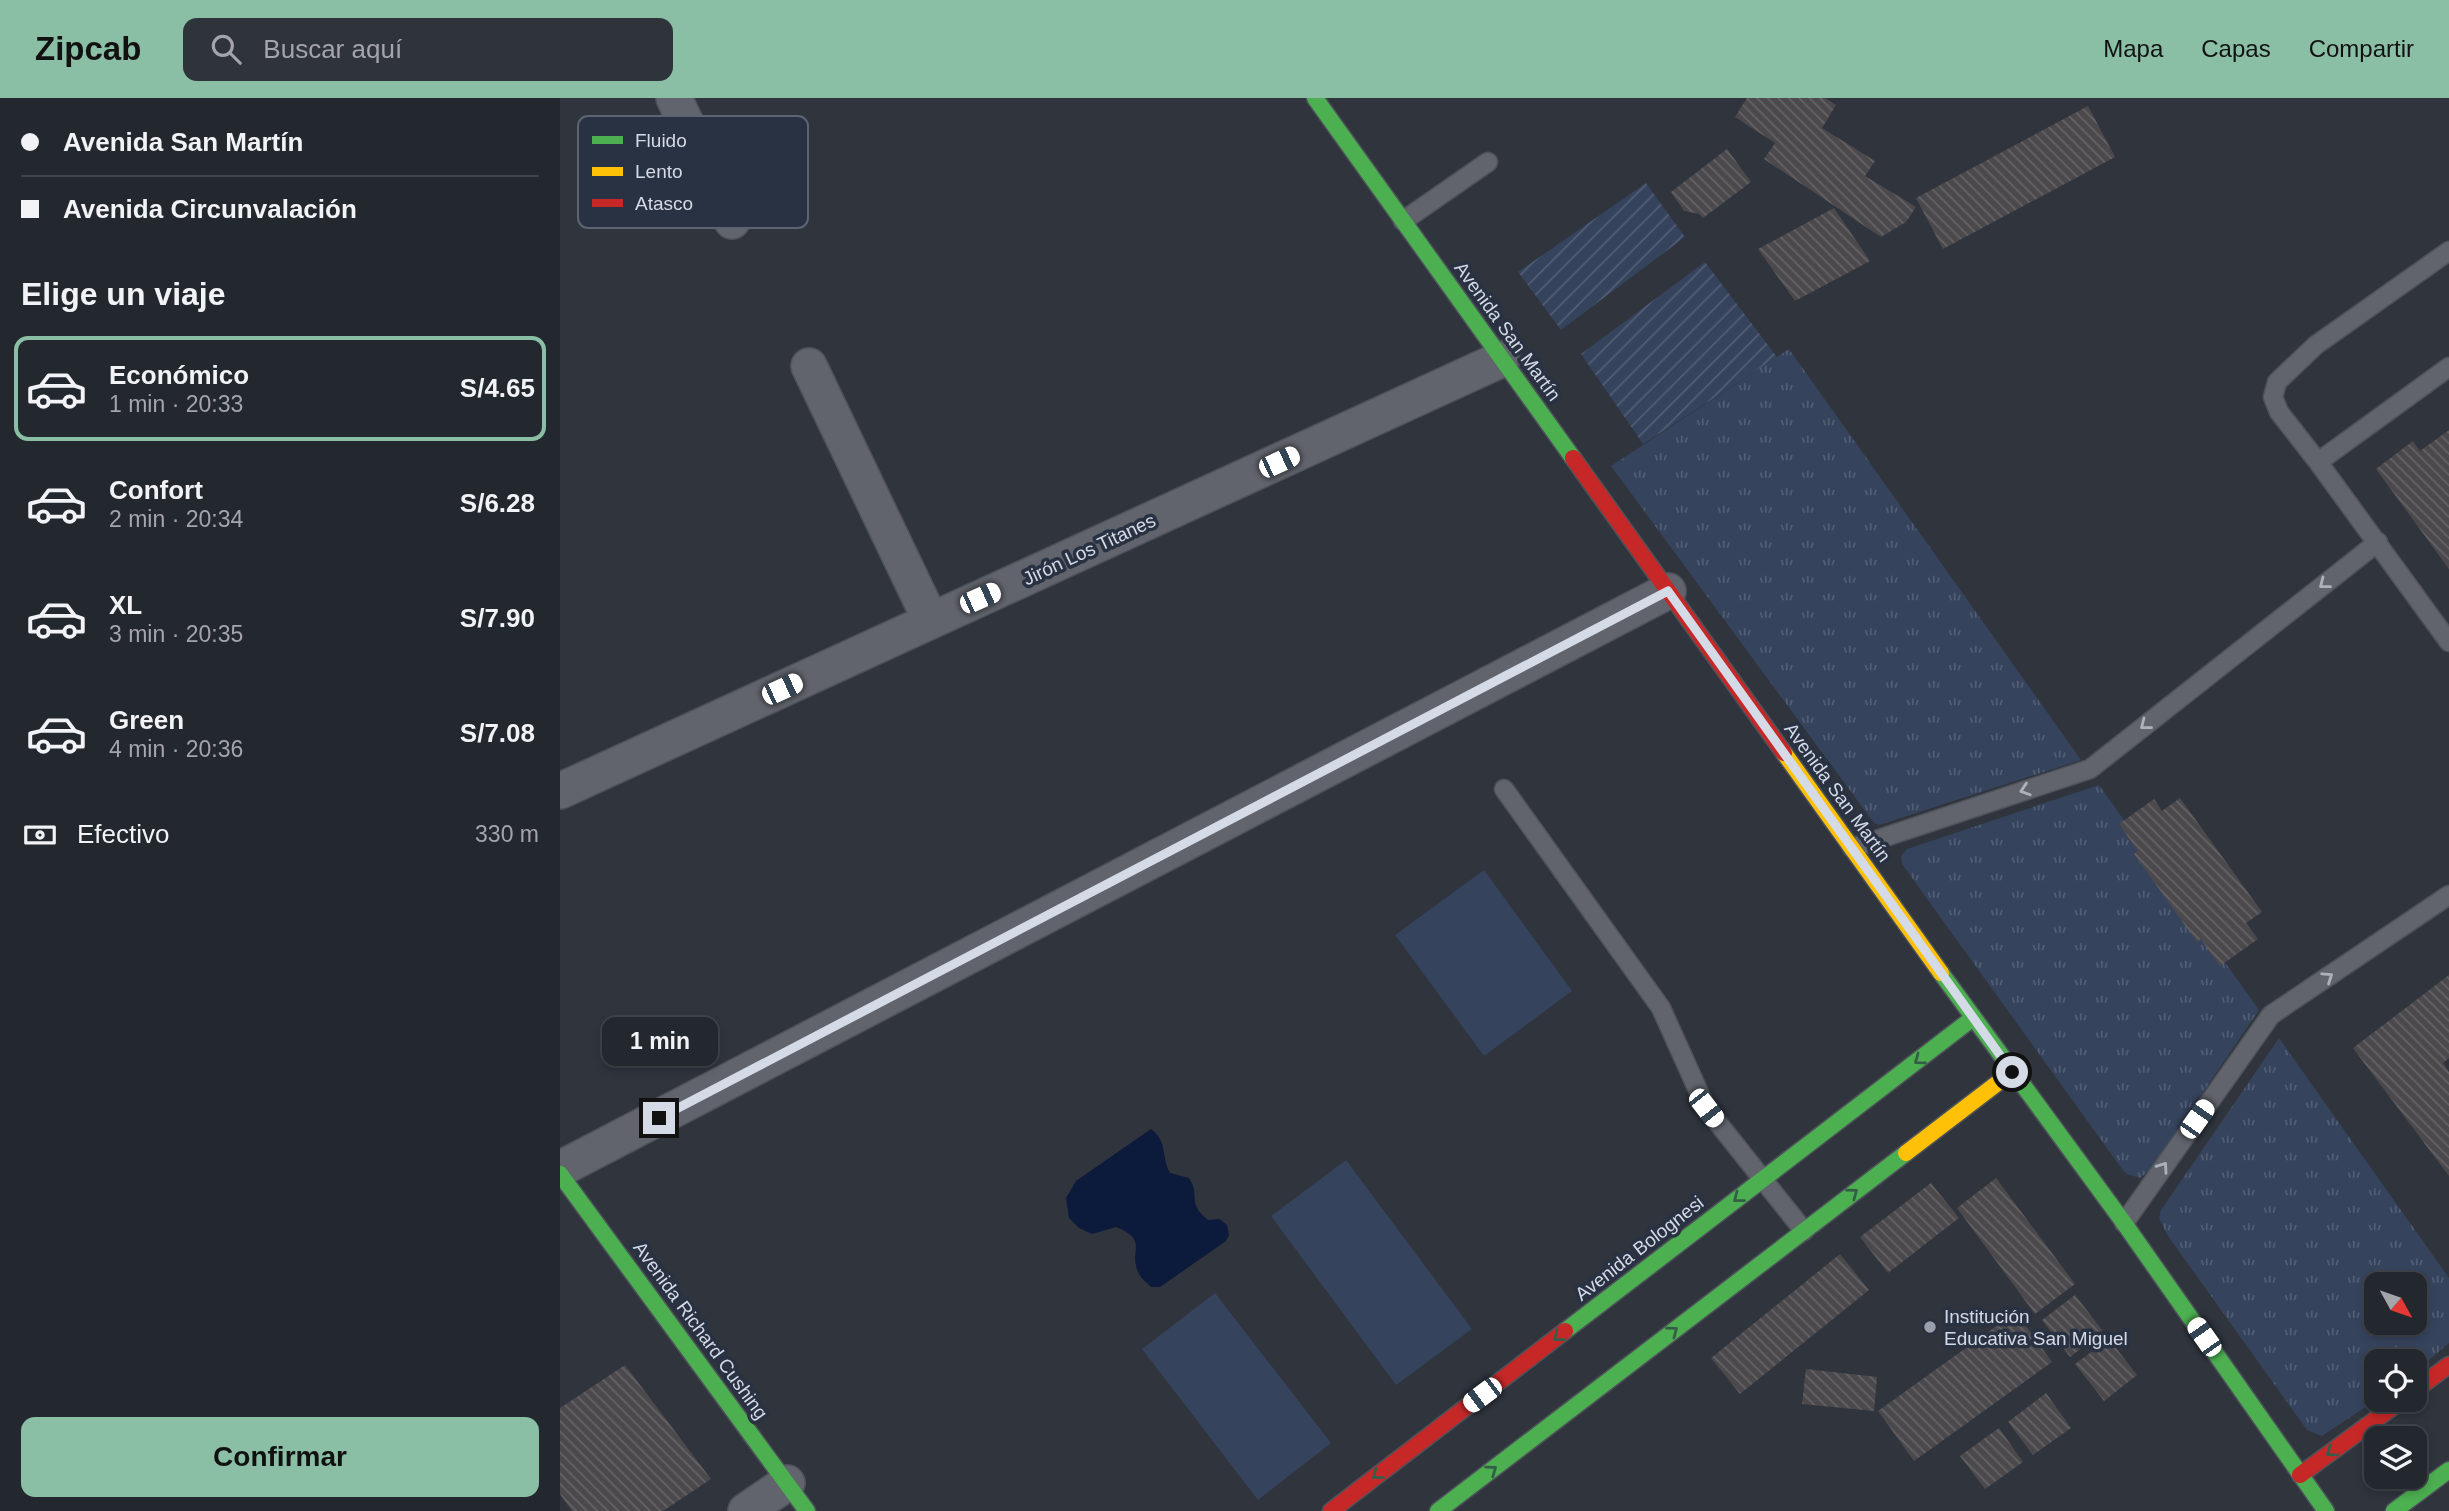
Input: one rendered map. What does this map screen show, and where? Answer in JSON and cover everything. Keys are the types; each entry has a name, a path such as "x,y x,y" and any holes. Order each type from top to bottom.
{"main road":[{"name":"Avenida San Martín","path":"1315,98 1973,1018 2124,1223 2326,1511"},
{"name":"Avenida Bolognesi","path":"1331,1511 1973,1018"},
{"path":"1438,1511 2012,1072"},
{"name":"Avenida Richard Cushing","path":"560,1172 807,1511"},
{"path":"2427,1381 2449,1365"},
{"path":"2300,1475 2386,1412"},
{"path":"2393,1511 2449,1471"}],"street":[{"path":"674,98 682,116"},
{"name":"Jirón Los Titanes","path":"560,791 1502,359"},
{"path":"809,366 930,621"},
{"path":"560,1172 1668,591"},
{"path":"747,1511 787,1483"}],"lane":[{"path":"1403,221 1488,162"},
{"path":"2447,634 2279,412 2273,397 2277,383 2316,345 2449,251"},
{"path":"2318,462 2449,368"},
{"path":"1852,848 2090,769 2378,542"},
{"path":"1504,789 1661,1008 1706,1108 1804,1231"},
{"path":"2124,1223 2271,1015 2449,895"}],"green space":[{"path":"1646,183 1685,237 1561,330 1518,272"},
{"path":"1705,262 1777,357 1643,444 1581,354"},
{"path":"1789,349 2081,760 1879,825 1874,823 1611,466"},
{"path":"2099,785 2259,1010 2150,1170 2140,1178 2127,1174 2122,1169 1902,864 1901,856 1907,849"},
{"path":"1484,870 1572,991 1484,1056 1395,935"},
{"path":"2279,1038 2449,1278 2449,1343 2427,1362 2427,1349 2364,1349 2364,1408 2322,1436 2307,1430 2168,1236 2159,1218 2161,1210"},
{"path":"1346,1160 1472,1329 1396,1385 1271,1216"},
{"path":"1215,1293 1331,1443 1258,1500 1142,1349"}],"shaded area":[{"path":"1151,1129 1160,1139 1170,1173 1189,1178 1194,1190 1195,1204 1201,1214 1208,1220 1220,1219 1227,1225 1229,1235 1226,1241 1160,1287 1151,1287 1139,1274 1135,1262 1136,1245 1132,1236 1116,1227 1092,1234 1079,1228 1069,1218 1066,1198 1076,1181"}],"building":[{"path":"1747,98 1825,98 1836,105 1822,128 1875,161 1865,176 1916,207 1906,222 1881,237 1764,159 1775,143 1735,117"},
{"path":"2088,106 2115,157 1943,249 1916,198"},
{"path":"1727,149 1751,182 1703,218 1699,214 1684,211 1671,192"},
{"path":"1834,208 1870,261 1795,301 1758,249"},
{"path":"2449,430 2449,569 2376,469 2413,441 2420,451"},
{"path":"2180,798 2262,912 2246,923 2258,939 2220,966 2201,939 2197,942 2134,854 2138,851 2119,824 2154,799 2162,811"},
{"path":"2449,975 2449,1058 2443,1063 2449,1072 2449,1176 2353,1048"},
{"path":"1996,1178 2075,1284 2035,1314 1957,1208"},
{"path":"1931,1183 1959,1218 1888,1273 1860,1237"},
{"path":"1840,1254 1869,1290 1740,1394 1711,1358"},
{"path":"2075,1295 2103,1331 2070,1357 2042,1320"},
{"path":"2016,1312 2052,1362 1914,1461 1878,1411"},
{"path":"2109,1339 2137,1375 2104,1401 2075,1364"},
{"path":"625,1365 711,1479 663,1511 572,1511 560,1494 560,1408"},
{"path":"1806,1369 1877,1377 1874,1411 1802,1404"},
{"path":"2046,1393 2071,1428 2033,1455 2008,1422"},
{"path":"1999,1428 2023,1462 1985,1489 1960,1456"}],"traffic: fast":[{"path":"1315,98 1573,458"},
{"path":"1941,973 2124,1223 2326,1511"},
{"path":"1565,1331 1973,1018"},
{"path":"1438,1511 1906,1153"},
{"path":"560,1174 807,1511"},
{"path":"2394,1511 2449,1470"}],"traffic: slow":[{"path":"1784,753 1941,973"},
{"path":"1906,1153 2012,1072"}],"traffic: jam":[{"path":"1573,458 1784,753"},
{"path":"1331,1511 1565,1331"},
{"path":"2427,1381 2449,1365"},
{"path":"2300,1475 2386,1412"}],"place":[{"name":"Institución Educativa San Miguel","path":"1930,1327"}],"route":[{"path":"659,1118 1668,591 2012,1072"}]}
